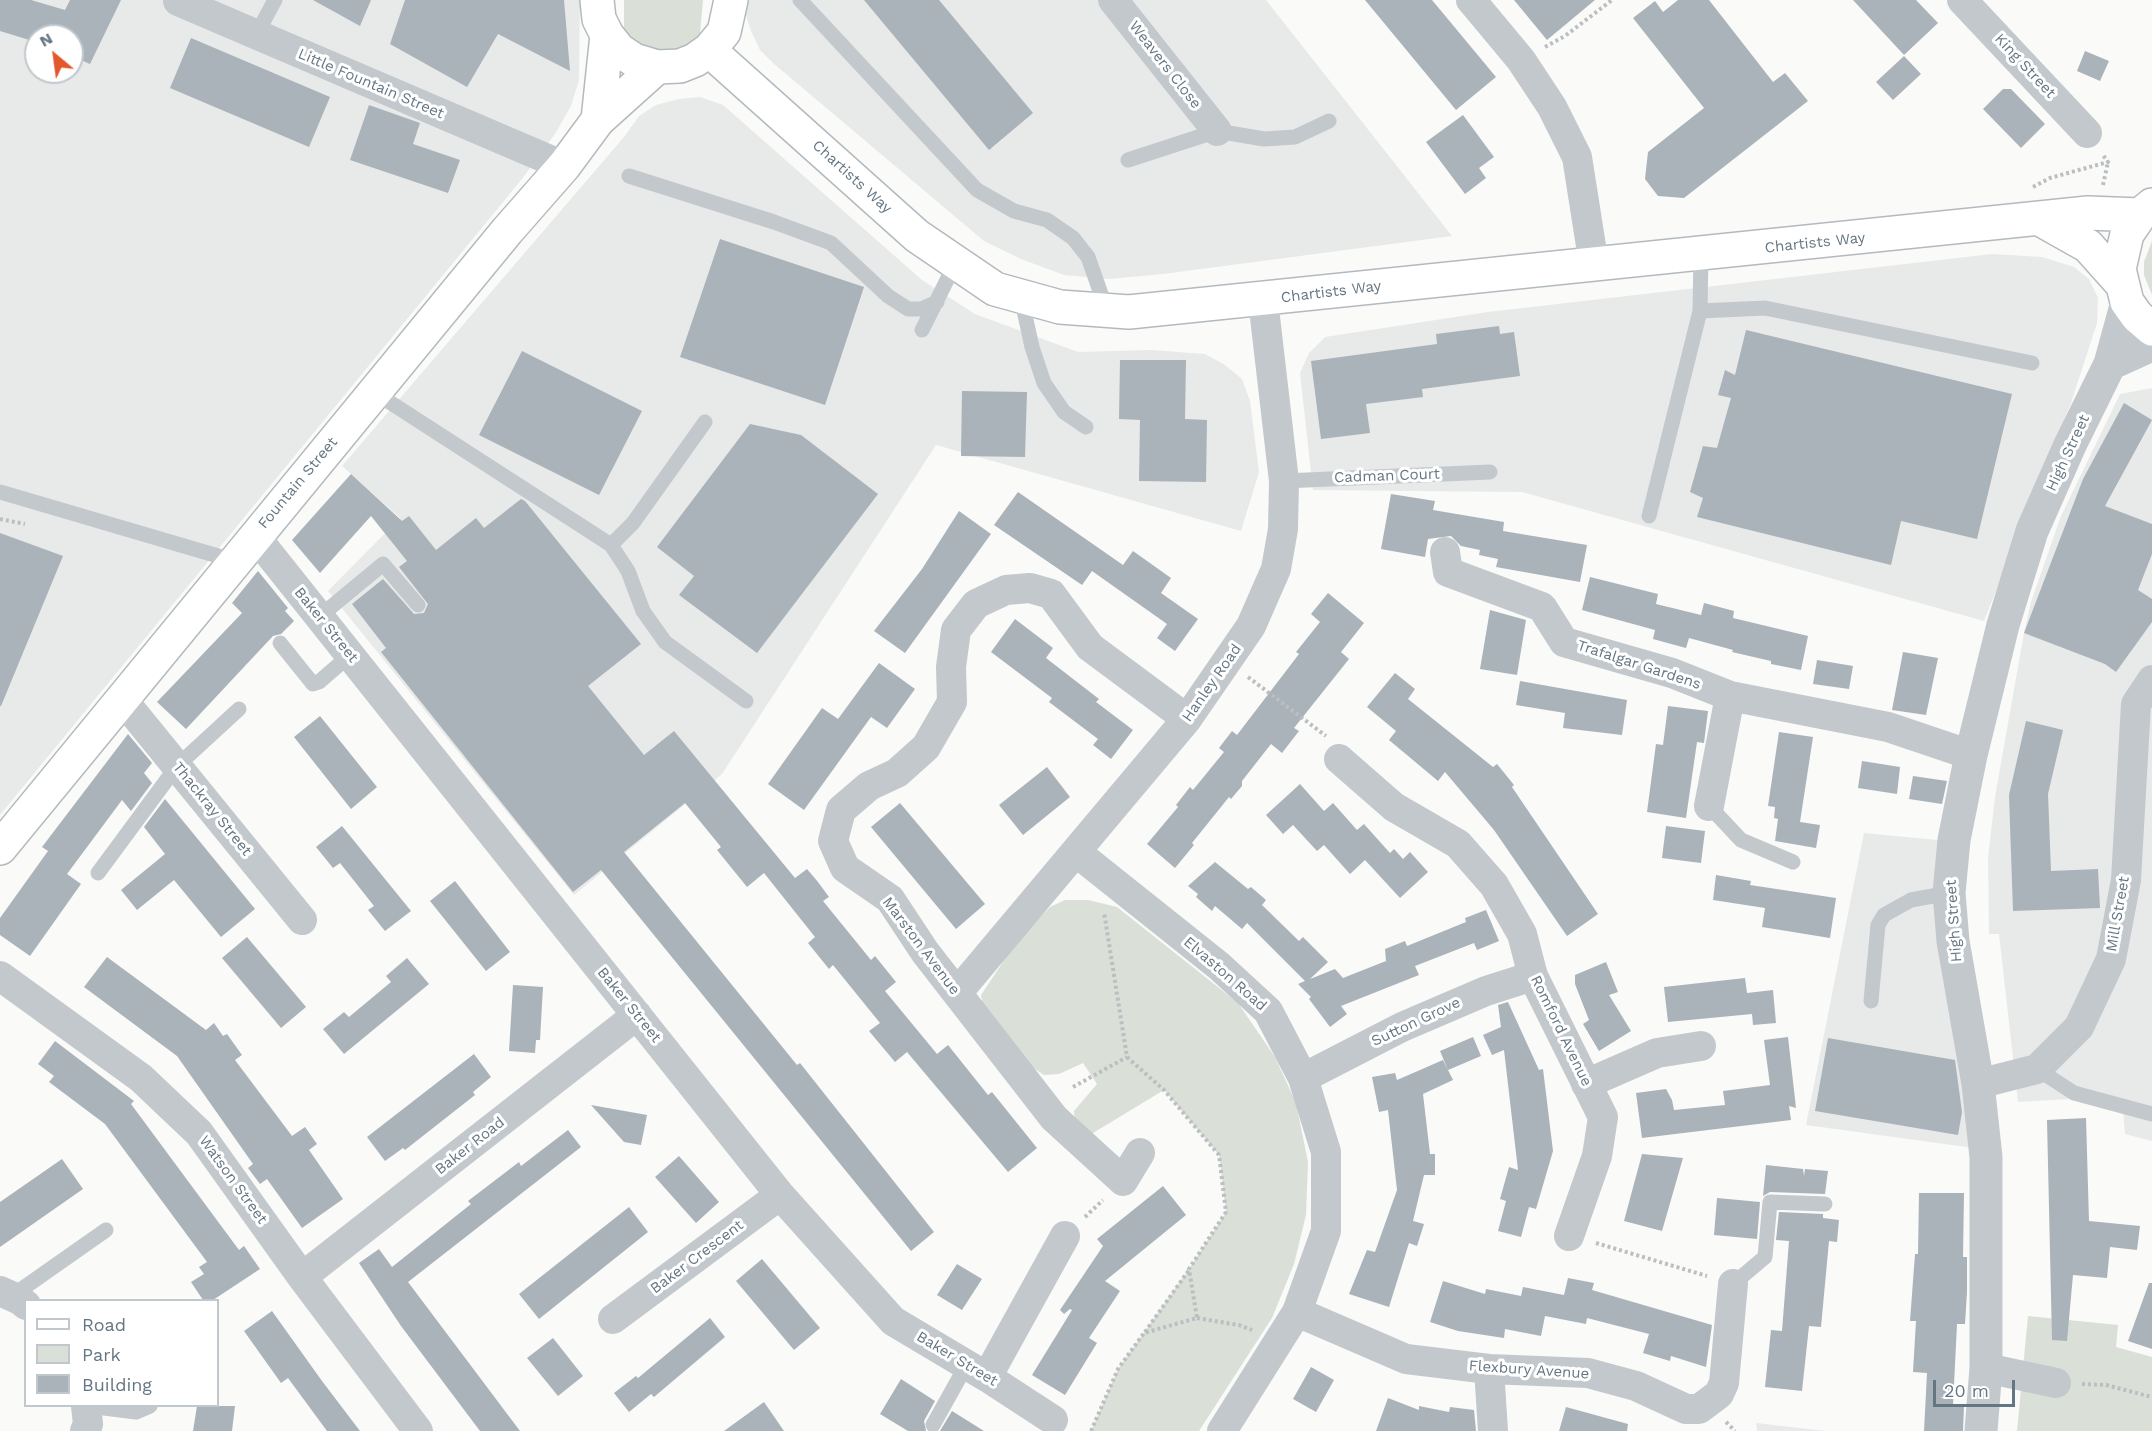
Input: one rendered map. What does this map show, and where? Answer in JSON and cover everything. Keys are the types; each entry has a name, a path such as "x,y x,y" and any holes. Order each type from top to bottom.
{"main road":[{"path":"597,0 599,19 607,35 619,50 634,60 657,67 680,66 695,60 709,50 724,32 731,0"},
{"path":"598,120 607,35"},
{"name":"Chartists Way","path":"709,50 917,236 995,289 1060,307 1129,312 1263,300 2088,213 2146,210"},
{"name":"Fountain Street","path":"0,848 374,392 564,166 598,120 657,67"},
{"path":"2124,292 2120,255 2127,234 2146,210"},
{"path":"2040,219 2088,246 2124,292 2137,316 2152,329"}],"street":[{"name":"Weavers Close","path":"1113,0 1217,131"},
{"path":"1471,0 1521,60 1552,107 1577,157 1594,265"},
{"name":"King Street","path":"1962,0 2087,133"},
{"name":"Little Fountain Street","path":"176,1 564,166"},
{"name":"High Street","path":"1982,1431 1986,1368 1986,1157 1978,1084 1953,941 1949,893 1954,840 1971,755 2003,626 2032,531 2070,445 2110,364 2124,292"},
{"name":"Hanley Road","path":"957,993 1187,719 1230,661 1251,626 1276,569 1283,529 1284,481 1263,300"},
{"path":"2110,364 2152,345"},
{"name":"Baker Street","path":"245,548 320,617 780,1194 893,1321 977,1370 1053,1420"},
{"name":"Trafalgar Gardens","path":"1445,552 1449,572 1542,607 1564,642 1672,673 1730,696 1888,727 1971,755"},
{"name":"Marston Avenue","path":"1123,1180 1054,1118 919,944 890,899 845,868 833,841 841,810 869,786 897,773 926,747 952,702 951,667 956,630 976,604 1006,590 1030,588 1052,594 1090,647 1187,719"},
{"name":"Mill Street","path":"2037,1069 2079,1028 2110,959 2126,880 2136,704 2152,680"},
{"path":"1709,806 1730,696"},
{"name":"Thackray Street","path":"122,699 302,920"},
{"name":"Romford Avenue","path":"1339,759 1394,807 1458,844 1494,885 1522,933 1533,976 1603,1117 1597,1156 1569,1236"},
{"name":"Elvaston Road","path":"1076,852 1219,966 1268,1011 1303,1078 1326,1152 1326,1231 1297,1312 1222,1431"},
{"name":"Watson Street","path":"0,976 141,1078 199,1133 302,1277 418,1431"},
{"name":"Sutton Grove","path":"1303,1078 1402,1027 1486,991 1533,976"},
{"name":"Baker Road","path":"302,1277 637,1015"},
{"path":"1586,1084 1657,1053 1701,1046"},
{"path":"1978,1084 2037,1069"},
{"path":"1123,1180 1140,1154"},
{"name":"Baker Crescent","path":"613,1319 780,1194"},
{"path":"977,1370 1065,1236"},
{"name":"Flexbury Avenue","path":"1297,1312 1406,1359 1489,1369 1588,1373 1636,1386 1686,1409 1699,1410 1719,1394 1724,1383 1733,1284"},
{"path":"1986,1368 2056,1383"},
{"path":"1489,1369 1493,1431"},
{"path":"86,1431 87,1407"}],"lane":[{"path":"256,35 275,0"},
{"path":"800,0 977,190 1014,211 1047,220 1072,238 1088,257 1107,310"},
{"path":"1128,160 1217,131 1264,139 1295,137 1329,122"},
{"path":"629,176 774,222 831,243 888,296 908,309 921,309 937,302"},
{"path":"1649,516 1701,311 1701,253"},
{"path":"922,330 956,262"},
{"path":"1021,297 1032,347 1044,383 1064,412 1086,427"},
{"path":"1701,311 1765,308 2032,363"},
{"path":"374,392 611,545 628,571 643,611 665,642 746,700"},
{"path":"611,545 633,523 705,422"},
{"name":"Cadman Court","path":"1284,481 1490,472"},
{"path":"0,492 245,548"},
{"path":"320,617 383,564 418,604"},
{"path":"280,643 313,684 319,682 350,656"},
{"path":"98,873 177,766 239,709"},
{"path":"1709,806 1741,840 1792,862"},
{"path":"1871,1001 1878,925 1884,915 1911,900 1949,893"},
{"path":"2037,1069 2074,1093 2152,1114"},
{"path":"1733,1284 1765,1257 1770,1202 1825,1204"},
{"path":"12,1297 106,1230"},
{"path":"933,1425 977,1370"},
{"path":"94,1407 136,1413 148,1407"}],"path":[{"path":"1521,60 1565,36 1612,0"},
{"path":"2030,188 2050,178 2108,162 2087,133"},
{"path":"1230,661 1285,707 1329,737 1339,759"},
{"path":"1073,1087 1127,1057"},
{"path":"1065,1236 1123,1180"},
{"path":"1569,1236 1733,1284"},
{"path":"1144,1333 1190,1269"},
{"path":"1197,1318 1239,1325 1279,1340"},
{"path":"2056,1383 2106,1385 2152,1397"}],"shaded area":[{"path":"0,0 580,0 579,80 571,106 555,134 522,179 0,815"},
{"path":"747,0 1266,0 1452,236 1163,274 1109,279 1064,275 1021,259 984,241 773,63 760,50 751,31 746,15"},
{"path":"700,97 723,105 922,280 975,314 1078,352 1151,350 1205,354 1225,365 1242,379 1250,401 1259,472 1241,531 936,445 722,774 574,895 328,591 400,518 342,466 624,137 639,116 656,105"},
{"path":"1992,254 2042,257 2074,267 2089,279 2098,298 2097,323 2071,403 1984,621 1522,492 1313,490 1300,373 1309,353 1325,337 1488,312"},
{"path":"2152,388 2152,1141 2125,1134 2123,1110 2069,1099 2018,1102 1999,934 1989,934 1988,858 1995,797 2024,633 2031,602 2061,516 2120,394"},
{"path":"1864,833 1948,841 1974,1148 1806,1125"},
{"path":"1756,1423 1826,1431 1757,1431"}],"green space":[{"path":"624,0 703,0 700,34 693,45 660,59 629,40 624,28"},
{"path":"2152,241 2152,295 2144,275 2144,262"},
{"path":"1065,900 1088,900 1117,907 1238,1003 1275,1057 1296,1103 1308,1162 1306,1215 1294,1264 1272,1318 1199,1431 1091,1431 1118,1369 1189,1269 1226,1212 1219,1155 1164,1090 1088,1136 1075,1120 1074,1111 1097,1084 1083,1063 1059,1074 1044,1075 1029,1065 984,1011 981,995 1019,938 1050,907"},
{"path":"2028,1316 2118,1325 2116,1347 2152,1357 2152,1431 2017,1431"}],"building":[{"path":"0,0 31,0 65,10 70,0 121,0 90,64 84,61 84,24 24,24 24,38 0,31"},
{"path":"313,0 371,0 360,26"},
{"path":"405,0 564,0 570,71 498,34 467,87 390,44"},
{"path":"864,0 939,0 1033,113 989,150"},
{"path":"1365,0 1432,0 1496,77 1456,110"},
{"path":"1514,0 1595,0 1547,40"},
{"path":"1678,0 1709,0 1773,82 1785,73 1808,101 1684,198 1658,196 1645,179 1648,152 1704,108 1633,18 1655,1 1663,12"},
{"path":"1853,0 1916,0 1938,23 1904,55"},
{"path":"191,38 330,97 309,147 170,88"},
{"path":"2085,51 2109,61 2100,81 2077,71"},
{"path":"1904,56 1921,74 1893,100 1876,82"},
{"path":"2003,89 2011,89 2045,124 2021,148 1983,109"},
{"path":"369,105 420,123 413,144 460,160 448,193 350,160"},
{"path":"1463,115 1494,157 1479,168 1486,178 1465,194 1426,142"},
{"path":"720,239 864,287 825,405 680,357"},
{"path":"1499,326 1500,334 1514,332 1520,376 1422,389 1423,397 1366,404 1370,433 1321,439 1311,361 1437,344 1436,334"},
{"path":"1746,330 2012,394 1977,539 1901,521 1891,565 1697,517 1703,498 1690,492 1703,446 1717,448 1731,398 1718,395 1725,370 1735,375"},
{"path":"522,351 642,411 599,495 479,435"},
{"path":"1120,360 1186,360 1185,419 1207,420 1206,482 1139,481 1140,420 1119,419"},
{"path":"962,391 1027,392 1025,457 961,456"},
{"path":"2124,403 2152,420 2105,506 2152,524 2152,554 2138,590 2152,599 2152,622 2116,672 2105,664 2024,633 2083,479"},
{"path":"750,424 801,435 878,494 757,653 679,595 694,576 657,547"},
{"path":"351,474 402,521 409,516 436,550 476,518 484,528 521,499 525,501 641,644 588,686 644,755 674,731 795,878 807,869 818,882 829,897 823,901 871,960 875,956 896,982 885,991 937,1054 948,1045 988,1095 992,1092 1037,1148 1008,1172 907,1052 895,1062 869,1031 880,1023 833,965 829,969 808,943 815,937 764,873 747,887 717,850 721,847 685,803 624,852 797,1065 800,1063 934,1232 911,1251 601,870 573,892 381,652 386,648 352,604 383,579 414,614 424,613 428,604 399,567 407,561 371,516 320,573 292,540"},
{"path":"1018,492 1123,565 1133,551 1171,578 1161,593 1198,619 1175,651 1157,638 1167,624 1092,571 1082,585 994,525"},
{"path":"1391,494 1435,501 1433,510 1504,522 1503,531 1587,545 1580,582 1496,567 1498,559 1479,555 1480,550 1461,546 1451,536 1428,539 1425,557 1381,549"},
{"path":"959,511 991,534 905,653 874,631 922,569"},
{"path":"0,533 63,556 1,706 0,706"},
{"path":"258,571 288,608 285,611 294,621 281,634 273,636 186,729 157,702 242,613 232,603"},
{"path":"1590,577 1658,594 1656,604 1701,615 1704,603 1734,611 1733,618 1808,636 1801,670 1771,664 1771,661 1732,652 1733,650 1689,638 1686,648 1653,639 1655,630 1582,610"},
{"path":"1328,593 1364,623 1341,652 1349,659 1294,728 1299,731 1282,753 1271,744 1242,781 1242,786 1231,799 1229,797 1175,868 1147,844 1178,807 1176,805 1190,787 1193,790 1224,752 1219,748 1232,731 1237,735 1299,654 1296,652 1320,622 1311,614"},
{"path":"1490,610 1526,620 1517,675 1480,669"},
{"path":"1015,619 1053,648 1046,658 1099,699 1096,702 1133,730 1111,759 1093,745 1098,739 1049,702 1052,698 991,652"},
{"path":"1903,652 1938,658 1926,715 1892,710"},
{"path":"1817,660 1853,666 1849,689 1813,684"},
{"path":"879,663 915,689 887,728 871,717 804,810 768,784 822,708 838,719"},
{"path":"1395,673 1415,689 1408,699 1493,767 1497,764 1514,785 1512,787 1598,914 1567,936 1494,830 1445,772 1438,781 1389,740 1396,731 1367,707"},
{"path":"1520,681 1627,700 1622,735 1563,728 1565,713 1516,705"},
{"path":"1668,706 1708,711 1704,743 1697,742 1686,818 1647,812 1656,744 1663,745"},
{"path":"320,716 377,787 351,809 294,737"},
{"path":"2026,721 2063,730 2048,794 2051,871 2098,869 2100,908 2013,911 2009,795"},
{"path":"1779,732 1813,737 1800,822 1820,825 1816,848 1775,841 1778,819 1774,818 1775,807 1768,806"},
{"path":"128,734 152,763 144,773 152,783 131,811 122,800 67,874 81,884 30,956 0,935 0,918 48,851 42,847"},
{"path":"1862,761 1900,767 1897,794 1858,788"},
{"path":"1047,767 1070,797 1023,835 999,805"},
{"path":"1913,776 1947,781 1942,804 1909,799"},
{"path":"1300,784 1324,811 1333,803 1357,830 1364,824 1390,853 1394,849 1403,859 1410,852 1428,872 1400,898 1365,860 1350,874 1324,845 1317,851 1293,825 1283,834 1266,815"},
{"path":"165,799 255,909 221,937 174,880 137,910 121,890 165,854 144,827"},
{"path":"900,803 985,904 956,929 871,827"},
{"path":"342,826 411,911 385,931 368,910 374,906 340,863 333,868 316,847"},
{"path":"1666,826 1705,831 1701,863 1662,858"},
{"path":"1215,862 1248,889 1251,887 1266,900 1262,905 1299,941 1303,937 1328,962 1310,979 1335,969 1343,978 1386,961 1385,949 1405,941 1407,946 1466,922 1465,918 1486,910 1499,941 1477,950 1474,943 1415,966 1419,975 1341,1006 1347,1014 1330,1027 1309,999 1311,997 1298,984 1305,981 1247,923 1242,929 1215,906 1212,911 1196,897 1198,894 1188,886"},
{"path":"1716,875 1751,881 1750,885 1836,898 1830,938 1762,927 1765,908 1713,900"},
{"path":"455,881 510,952 486,971 430,901"},
{"path":"247,937 306,1007 281,1028 222,958"},
{"path":"107,957 206,1030 214,1023 223,1036 227,1034 242,1055 235,1060 292,1136 305,1127 317,1144 309,1150 343,1199 302,1228 267,1179 260,1184 248,1168 253,1164 177,1056 84,987"},
{"path":"407,958 429,984 344,1054 323,1029 344,1012 349,1017 391,982 386,976"},
{"path":"1606,962 1618,992 1609,995 1631,1031 1599,1051 1583,1024 1589,1020 1575,984 1575,975"},
{"path":"1745,978 1747,993 1773,990 1776,1023 1753,1025 1752,1014 1668,1022 1664,987"},
{"path":"513,985 543,987 540,1040 536,1040 535,1053 509,1051"},
{"path":"1508,1002 1539,1070 1543,1069 1553,1151 1536,1209 1529,1207 1521,1237 1498,1231 1506,1201 1500,1199 1509,1167 1518,1170 1504,1050 1492,1055 1483,1035 1501,1027 1498,1005"},
{"path":"1473,1037 1481,1056 1448,1070 1440,1051"},
{"path":"1788,1037 1796,1108 1789,1106 1791,1120 1642,1138 1636,1093 1666,1089 1674,1110 1725,1105 1723,1091 1770,1085 1764,1040"},
{"path":"1828,1038 1955,1060 1962,1112 1958,1135 1815,1111"},
{"path":"55,1041 134,1101 131,1104 239,1250 244,1246 260,1269 215,1299 202,1299 191,1282 204,1274 199,1267 207,1262 105,1124 49,1082 54,1076 38,1064"},
{"path":"474,1054 491,1077 473,1092 475,1095 405,1150 403,1148 385,1161 367,1137"},
{"path":"1443,1060 1453,1080 1423,1094 1430,1154 1435,1154 1435,1175 1424,1175 1413,1221 1424,1224 1417,1246 1409,1243 1389,1307 1349,1294 1367,1250 1375,1252 1397,1190 1388,1110 1379,1112 1372,1077 1395,1073 1397,1080"},
{"path":"591,1105 647,1115 641,1145 624,1142"},
{"path":"2086,1118 2089,1221 2140,1226 2137,1250 2110,1247 2107,1278 2073,1275 2067,1341 2052,1340 2047,1120"},
{"path":"568,1130 581,1147 408,1282 520,1431 480,1431 401,1326 359,1263 379,1249 392,1267 471,1204 468,1201 519,1162 521,1166"},
{"path":"1642,1154 1683,1158 1662,1231 1624,1221"},
{"path":"679,1156 719,1202 696,1223 655,1177"},
{"path":"62,1159 83,1189 0,1247 0,1202"},
{"path":"1766,1165 1803,1169 1804,1176 1805,1169 1828,1171 1825,1194 1770,1192 1763,1196"},
{"path":"1163,1186 1186,1215 1105,1281 1120,1291 1089,1338 1097,1343 1065,1395 1032,1375 1072,1310 1064,1314 1060,1310 1103,1246 1097,1239"},
{"path":"1919,1193 1964,1193 1963,1257 1967,1257 1967,1292 1965,1324 1957,1324 1953,1405 1964,1406 1963,1431 1924,1431 1927,1373 1913,1372 1916,1321 1910,1321 1915,1254 1918,1254"},
{"path":"1717,1198 1760,1202 1757,1239 1714,1235"},
{"path":"629,1207 648,1232 539,1319 519,1294"},
{"path":"1779,1212 1823,1214 1823,1218 1839,1220 1837,1242 1829,1241 1821,1327 1809,1326 1802,1391 1765,1387 1771,1330 1782,1331 1789,1241 1776,1240"},
{"path":"762,1259 820,1328 794,1350 736,1281"},
{"path":"957,1264 982,1279 962,1310 937,1295"},
{"path":"1568,1278 1594,1283 1592,1290 1712,1325 1706,1367 1671,1356 1670,1361 1643,1353 1649,1334 1587,1318 1586,1324 1545,1316 1541,1336 1505,1329 1504,1338 1458,1331 1430,1322 1443,1281 1485,1294 1486,1289 1521,1296 1523,1287 1564,1295"},
{"path":"2149,1283 2152,1283 2152,1349 2128,1341"},
{"path":"272,1311 360,1431 327,1431 288,1378 281,1383 244,1331"},
{"path":"710,1318 725,1337 654,1397 651,1394 629,1412 614,1393 636,1376 638,1378"},
{"path":"553,1338 583,1376 558,1396 527,1358"},
{"path":"1311,1367 1334,1380 1316,1412 1293,1399"},
{"path":"901,1379 935,1401 924,1421 926,1431 908,1431 880,1414"},
{"path":"1388,1398 1419,1410 1419,1406 1449,1412 1450,1407 1474,1410 1476,1431 1376,1431"},
{"path":"764,1402 784,1431 724,1431"},
{"path":"235,1406 232,1431 193,1431 197,1407"},
{"path":"1566,1407 1628,1424 1627,1431 1559,1431"},
{"path":"952,1411 984,1431 940,1431"}]}
